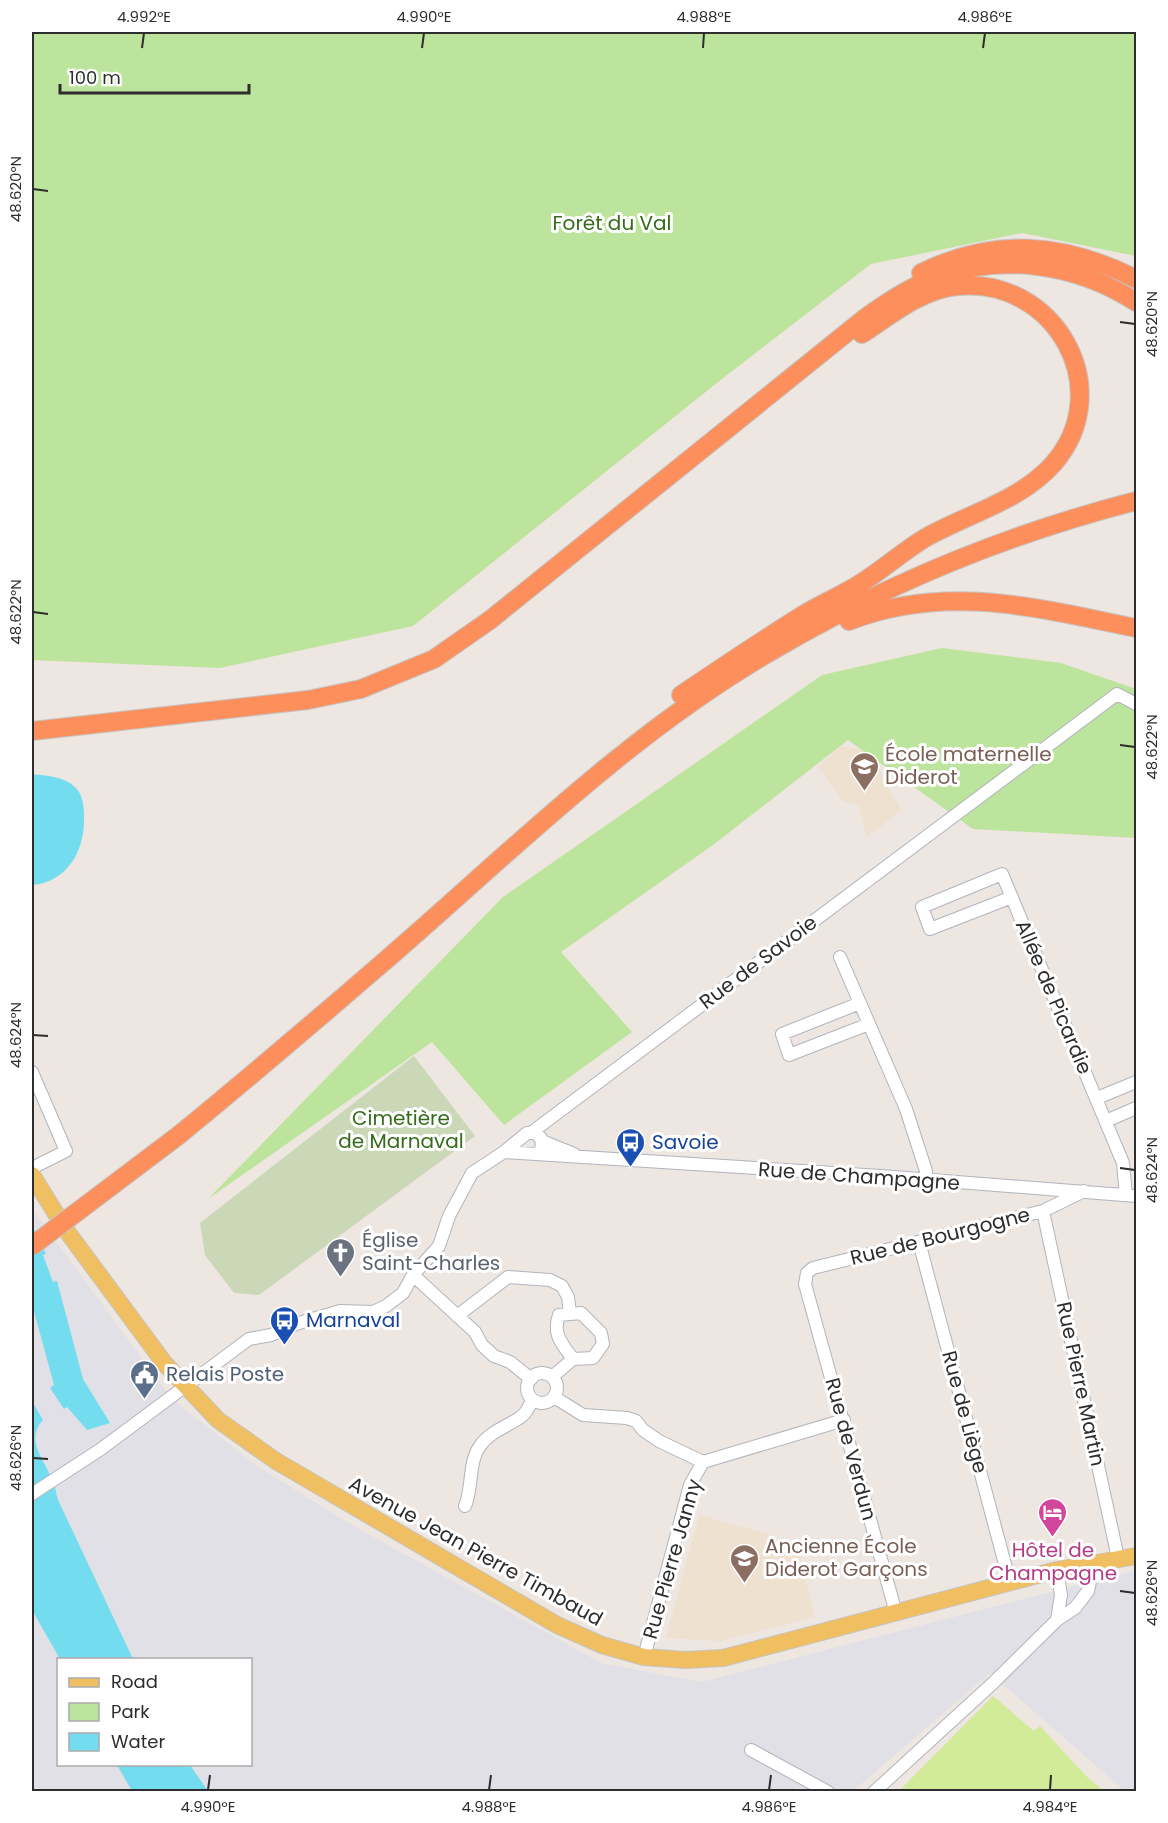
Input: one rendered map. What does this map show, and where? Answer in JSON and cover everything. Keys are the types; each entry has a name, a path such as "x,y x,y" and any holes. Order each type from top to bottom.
{"highway":[{"path":"32,722 306,691 360,679 426,651 456,634 509,596 813,344 887,290 951,258 976,251 1024,248 1061,252 1137,279"},
{"path":"922,272 985,255 1035,255 1087,267 1137,290"},
{"path":"32,731 308,700 361,689 434,659 490,621 865,318 894,298 936,277 994,265 1031,265 1086,277 1108,285 1137,302"},
{"path":"687,699 743,652 860,584 925,538 999,502 1043,475 1063,451 1071,436 1078,403 1075,365 1059,330 1038,309 1017,295 983,285 957,286 937,290 917,299 852,340 705,448"},
{"path":"32,1246 178,1135 318,1016 372,959 537,809 687,699 729,664 833,607 932,560 1042,518 1137,490"},
{"path":"687,699 848,609 1052,525 1137,501"},
{"path":"687,699 825,630 870,613 913,603 981,600 1137,628"}],"main road":[{"name":"Avenue Jean Pierre Timbaud","path":"32,1175 66,1230 184,1387 236,1434 276,1461 557,1625 602,1645 644,1657 685,1660 723,1658 1057,1570 1137,1556"}],"street":[{"name":"Rue de Savoie","path":"32,1494 110,1442 249,1339 271,1335 296,1324 340,1311 373,1312 386,1306 403,1293 413,1275 439,1246 449,1216 472,1173 504,1152 534,1137 550,1116 1117,694 1137,704"},
{"name":"Allée de Picardie","path":"1012,897 930,929 922,907 1002,874 1012,897 1097,1098 1123,1163 1131,1196"},
{"path":"840,957 906,1109 926,1171 925,1181"},
{"path":"860,1003 782,1034 789,1054 869,1024"},
{"path":"32,1072 66,1151 32,1168"},
{"name":"Allée de Picardie","path":"1097,1098 1137,1082"},
{"path":"1106,1121 1137,1108"},
{"path":"504,1152 532,1155 542,1149 534,1137 519,1148 532,1155"},
{"name":"Rue de Champagne","path":"534,1137 580,1156"},
{"name":"Rue de Champagne","path":"532,1155 580,1156 1131,1196"},
{"name":"Rue de Bourgogne","path":"805,1284 807,1273 813,1268 1043,1211 1084,1191"},
{"name":"Rue Pierre Martin","path":"1043,1211 1118,1558"},
{"name":"Rue de Liège","path":"919,1242 1010,1583"},
{"path":"413,1275 457,1316 494,1356 510,1362 531,1379"},
{"path":"457,1316 508,1277 550,1280 562,1286 568,1298 570,1313"},
{"name":"Rue de Verdun","path":"805,1284 896,1613"},
{"path":"552,1377 573,1359 592,1358 603,1344 601,1333 581,1312 559,1315 555,1325 557,1336 573,1359"},
{"path":"465,1506 471,1493 479,1446 503,1425 524,1415 532,1400 527,1387 531,1379 543,1374 552,1377 556,1384 554,1397 542,1403 532,1400"},
{"name":"Rue Pierre Janny","path":"554,1397 583,1415 612,1416 636,1421 643,1430 659,1441 703,1462 844,1420"},
{"name":"Rue Pierre Janny","path":"644,1657 690,1485 703,1462"},
{"path":"874,1791 993,1683 1057,1620 1082,1600 1091,1582 1094,1562"},
{"path":"1057,1570 1060,1595 1057,1620"},
{"path":"751,1750 828,1791"}],"shaded area":[{"name":"École maternelle Diderot","path":"840,747 871,749 885,783 902,810 867,837 858,805 844,802 818,767"},
{"path":"32,1209 172,1399 253,1463 343,1520 601,1663 702,1682 1136,1570 1136,1791 1125,1791 990,1673 853,1791 32,1791"},
{"name":"Ancienne École Diderot Garçons","path":"699,1515 768,1534 799,1551 815,1617 720,1641 666,1638"}],"green space":[{"name":"Forêt du Val","path":"32,32 1136,32 1136,256 1022,233 871,264 718,382 413,626 220,668 32,660"},
{"path":"942,648 1061,663 1136,689 1136,838 973,829 848,740 713,845 561,952 632,1032 504,1125 432,1042 208,1199 503,897 822,675"},
{"name":"Cimetière de Marnaval","path":"414,1056 475,1136 259,1295 234,1293 205,1255 200,1223"},
{"path":"993,1696 1034,1731 1040,1726 1086,1776 1104,1791 899,1791"}],"water":[{"path":"32,774 60,779 70,783 78,790 83,805 84,829 77,852 65,871 45,883 32,885"},
{"path":"32,1225 46,1254 43,1255 53,1282 57,1281 83,1379 110,1423 87,1430 67,1407 64,1409 50,1388 54,1385 32,1304"},
{"path":"32,1401 43,1420 36,1434 37,1448 52,1480 58,1500 133,1658 59,1658 32,1610"},
{"path":"118,1766 191,1766 208,1791 132,1791"}],"place":[{"name":"École maternelle Diderot","path":"864,792"},
{"name":"Savoie","path":"631,1168"},
{"name":"Église Saint-Charles","path":"341,1278"},
{"name":"Marnaval","path":"285,1346"},
{"name":"Relais Poste","path":"145,1400"},
{"name":"Hôtel de Champagne","path":"1053,1538"},
{"name":"Ancienne École Diderot Garçons","path":"744,1584"}]}
